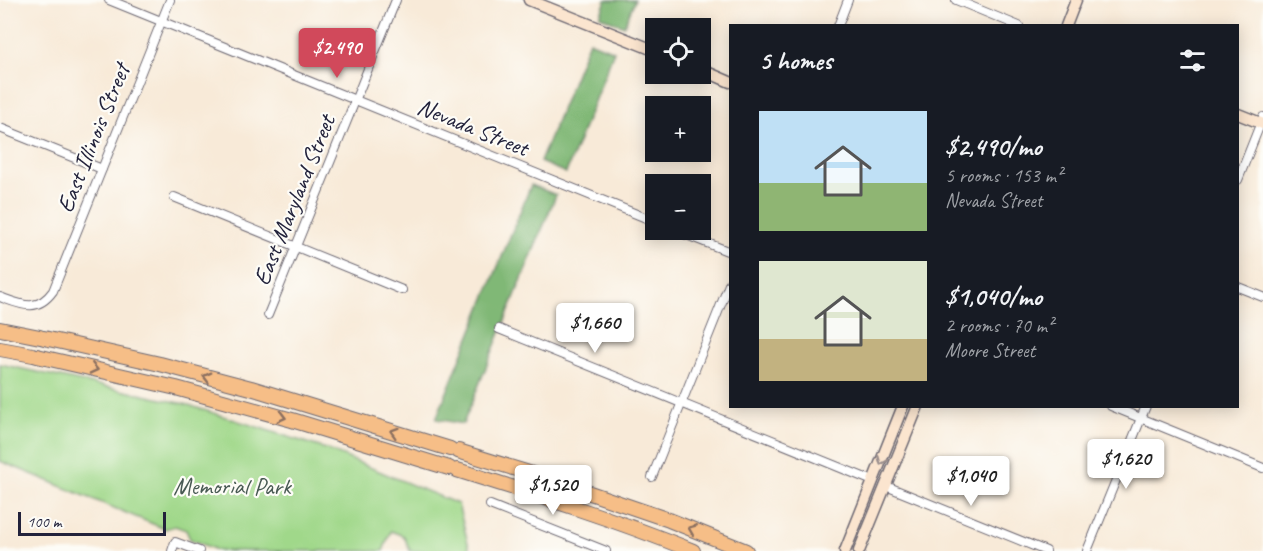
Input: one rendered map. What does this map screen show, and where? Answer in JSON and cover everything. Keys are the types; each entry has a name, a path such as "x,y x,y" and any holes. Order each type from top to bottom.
{"highway":[{"path":"0,329 160,364 250,388 555,481 669,520 746,551"},
{"path":"0,350 176,388 292,420 453,469 654,535 693,551"}],"main road":[{"path":"529,0 645,47"},
{"path":"1067,24 1076,0"},
{"path":"711,74 729,82"},
{"path":"1239,114 1262,122"},
{"path":"845,551 902,408"},
{"path":"859,551 917,408"}],"street":[{"name":"Nevada Street","path":"109,0 645,218"},
{"name":"East Illinois Street","path":"0,297 27,306 38,305 53,291 170,0"},
{"name":"East Maryland Street","path":"268,315 396,0"},
{"path":"838,24 848,0"},
{"path":"956,0 1014,24"},
{"path":"1239,178 1262,122"},
{"path":"0,128 102,169"},
{"path":"174,197 402,290"},
{"path":"699,240 729,252"},
{"path":"652,477 729,285"},
{"path":"1239,287 1263,297"},
{"path":"499,329 873,481"},
{"path":"1116,408 1263,468"},
{"path":"1087,551 1145,408"},
{"path":"886,486 1046,551"},
{"path":"490,505 606,551"},
{"path":"172,551 176,542 199,551"}],"green space":[{"path":"606,0 635,0 624,26 600,16"},
{"path":"589,41 614,51 566,173 540,162"},
{"path":"531,185 556,195 463,424 436,419"},
{"name":"Memorial Park","path":"0,364 185,404 326,449 458,504 470,551 410,551 404,536 391,531 383,551 219,551 190,539 186,530 175,526 165,529 0,461"}]}
